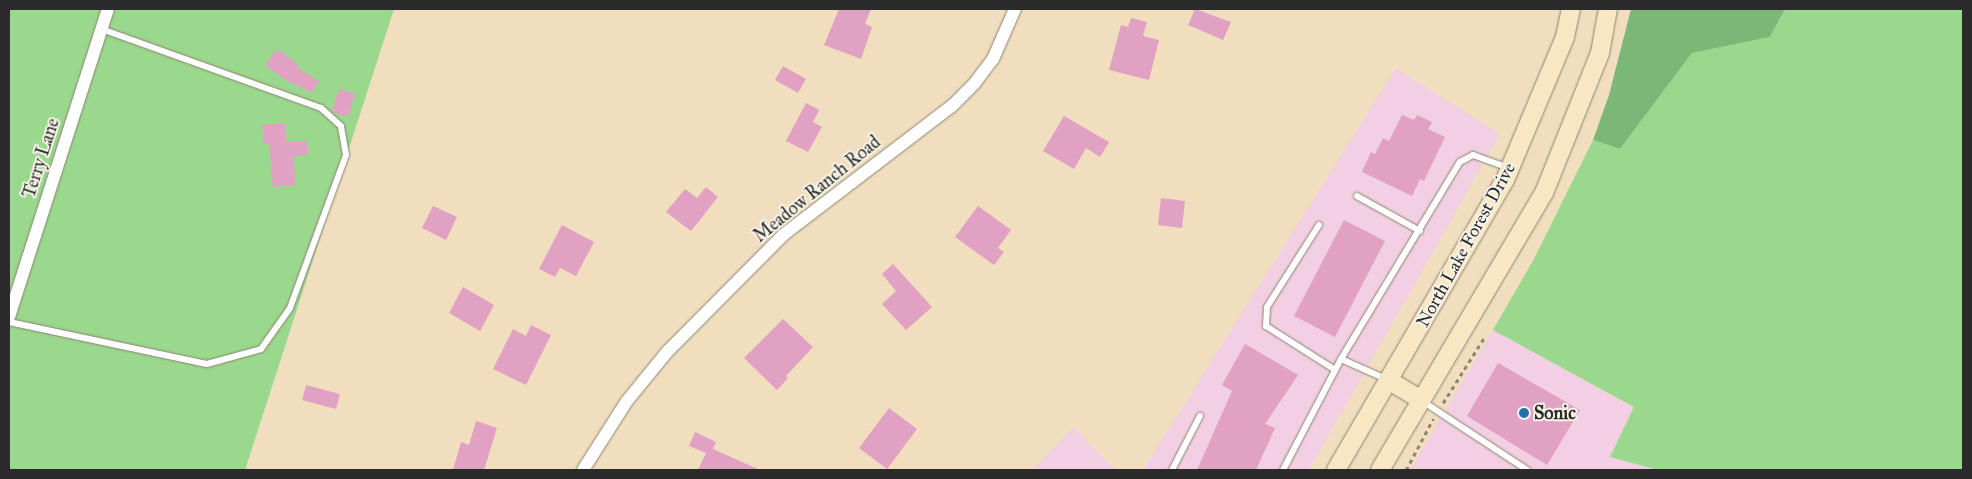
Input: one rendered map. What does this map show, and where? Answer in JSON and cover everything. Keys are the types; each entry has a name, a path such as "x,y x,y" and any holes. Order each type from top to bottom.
{"main road":[{"name":"North Lake Forest Drive","path":"1336,470 1510,168 1565,36 1571,9"},
{"path":"1380,470 1544,193 1600,53 1608,9"},
{"path":"1388,380 1421,400"}],"street":[{"name":"Terry Lane","path":"9,317 108,9"},
{"name":"Meadow Ranch Road","path":"583,470 627,401 667,352 783,235 952,106 974,84 993,59 1015,9"}],"lane":[{"path":"9,322 207,364 261,350 290,308 346,155 341,126 321,108 101,29"},
{"path":"1282,470 1341,359 1460,162 1473,155 1510,168"},
{"path":"1357,196 1420,231"},
{"path":"1319,225 1267,307 1266,326 1335,370"},
{"path":"1341,359 1388,380"},
{"path":"1421,400 1527,470"},
{"path":"1172,470 1200,416"}],"shaded area":[{"path":"1396,68 1500,134 1309,470 1143,470"},
{"path":"1493,330 1634,407 1610,457 1658,470 1410,470"},
{"path":"1074,427 1116,470 1033,470"}],"green space":[{"path":"9,9 394,9 245,470 9,470"},
{"path":"1631,9 1785,9 1770,37 1692,53 1620,149 1593,140 1609,95"},
{"path":"1785,9 1963,9 1963,470 1658,470 1610,457 1634,407 1493,330 1534,259 1593,140 1620,149 1692,53 1770,37"}],"building":[{"path":"839,9 871,9 865,24 872,27 861,59 824,45"},
{"path":"1195,9 1231,22 1223,40 1188,25"},
{"path":"1131,18 1147,22 1143,36 1159,40 1149,80 1109,70 1121,25 1128,27"},
{"path":"277,49 299,65 297,68 319,81 312,93 287,81 265,65"},
{"path":"783,66 806,79 798,93 775,80"},
{"path":"339,89 355,94 348,117 332,112"},
{"path":"806,103 819,110 813,122 822,127 808,152 786,141"},
{"path":"1402,115 1414,120 1417,115 1432,122 1428,129 1445,137 1424,181 1420,179 1412,196 1362,172 1371,152 1375,154 1383,138 1389,141"},
{"path":"1064,116 1109,142 1100,157 1086,148 1074,169 1043,151"},
{"path":"285,123 286,142 307,141 308,155 293,156 296,185 273,187 269,143 264,144 262,125"},
{"path":"706,187 718,197 691,231 666,212 685,189 697,198"},
{"path":"1161,198 1185,201 1182,228 1158,225"},
{"path":"433,206 457,217 446,240 422,228"},
{"path":"978,206 1011,230 998,248 1004,252 994,265 955,237"},
{"path":"1344,220 1385,241 1335,337 1294,316"},
{"path":"562,225 594,242 576,276 560,268 555,277 539,269"},
{"path":"893,264 932,307 906,330 882,304 896,291 882,274"},
{"path":"463,287 494,305 480,331 449,313"},
{"path":"783,319 813,347 786,376 788,378 777,390 744,358"},
{"path":"531,325 551,335 526,385 493,369 513,329 526,336"},
{"path":"1245,344 1298,375 1265,424 1275,428 1256,470 1197,470 1232,391 1222,385"},
{"name":"Sonic","path":"1498,363 1580,410 1547,465 1467,416"},
{"path":"306,385 340,394 336,409 302,400"},
{"path":"889,408 917,429 887,469 859,448"},
{"path":"476,421 497,428 484,470 453,470 461,442 469,445"},
{"path":"695,432 716,442 713,449 760,470 698,470 706,453 689,446"}],"place":[{"name":"Sonic","path":"1524,413"}]}
